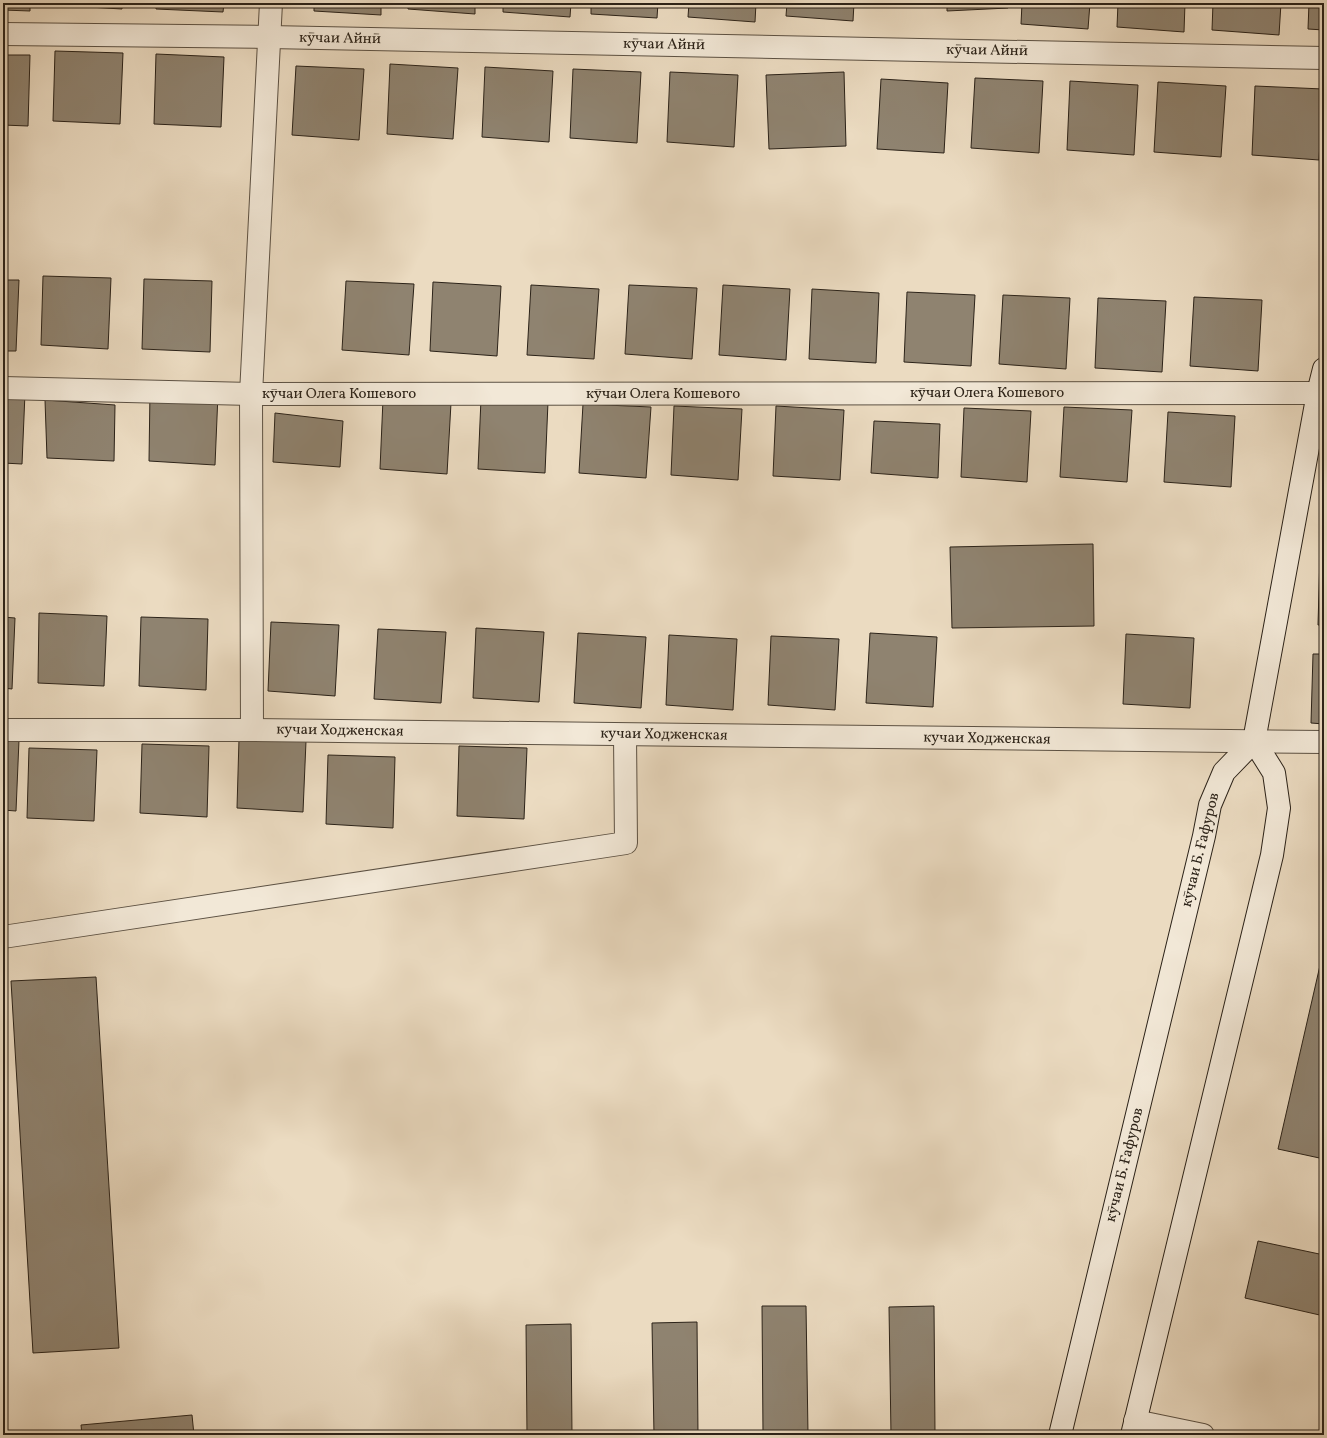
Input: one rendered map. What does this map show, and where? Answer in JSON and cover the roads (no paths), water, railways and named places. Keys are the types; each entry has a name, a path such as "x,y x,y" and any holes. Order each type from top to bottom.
{"street":[{"path":"252,730 251,394 271,3"},
{"name":"кӯчаи Айнӣ","path":"3,34 270,37 1324,58"},
{"path":"1203,1435 1134,1428 1272,854 1279,808 1274,773 1254,742 1321,393 1324,368"},
{"name":"кӯчаи Олега Кошевого","path":"3,388 251,394 1321,393"},
{"name":"кучаи Ходженская","path":"3,730 252,730 1324,742"},
{"path":"3,937 626,843 625,735"},
{"name":"кӯчаи Б. Ғафуров","path":"1060,1435 1202,844 1210,805 1224,772 1254,742"}]}
